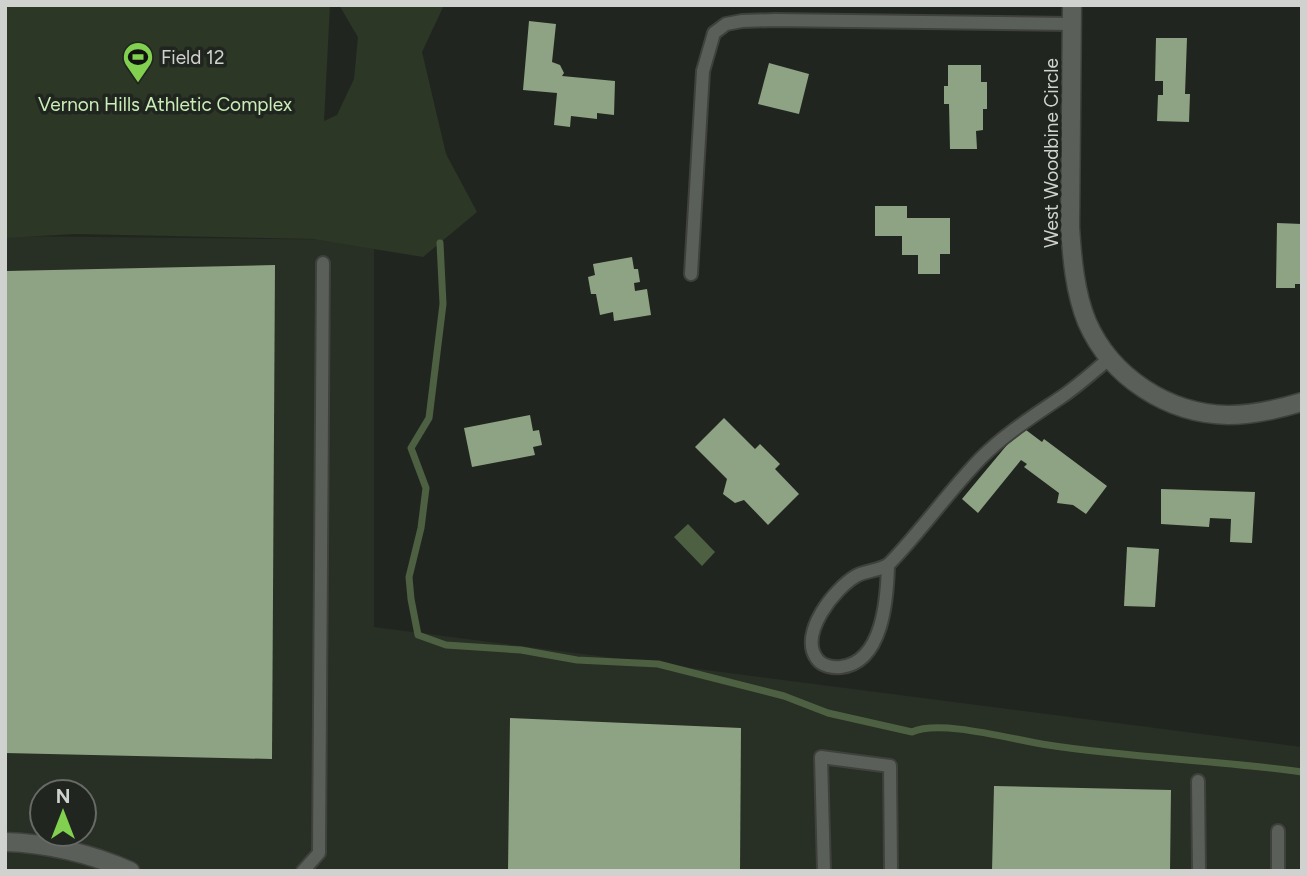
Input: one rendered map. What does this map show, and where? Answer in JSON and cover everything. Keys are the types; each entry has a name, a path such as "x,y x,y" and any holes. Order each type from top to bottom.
{"street":[{"name":"West Woodbine Circle","path":"1072,5 1072,264 1086,320 1096,338 1129,378 1154,396 1181,408 1231,415 1302,402"},
{"path":"5,842 62,850 102,860 130,871"}],"lane":[{"path":"691,274 703,71 714,33 726,24 742,21 801,20 1072,24"},
{"path":"303,871 319,853 323,263"},
{"path":"888,566 883,610 869,651 857,663 827,667 817,659 812,644 813,631 820,613 850,580 857,575 888,566 989,451 1013,428 1062,397 1110,358"},
{"path":"824,871 821,757 890,766 891,871"},
{"path":"1198,781 1199,871"},
{"path":"1278,831 1278,871"}],"shaded area":[{"path":"5,236 374,240 374,627 1302,747 1302,871 5,871"},
{"path":"688,524 715,552 702,566 674,537"}],"green space":[{"name":"Vernon Hills Athletic Complex","path":"5,5 330,5 324,121 337,115 354,79 358,37 339,5 444,5 422,52 446,154 477,212 423,257 313,239 75,234 5,238"}],"building":[{"path":"529,21 556,24 552,62 560,65 564,73 562,76 615,81 614,115 597,113 597,119 571,116 570,127 554,125 557,93 523,90"},
{"path":"1156,38 1187,38 1185,94 1190,94 1189,122 1157,121 1158,95 1163,95 1163,81 1155,81"},
{"path":"769,63 809,74 799,114 758,104"},
{"path":"948,65 981,65 981,82 987,82 987,109 983,109 983,130 976,131 977,149 950,149 949,104 944,104 944,86 948,86"},
{"path":"875,206 907,206 907,218 950,218 950,254 940,254 940,274 918,274 918,255 902,255 902,236 875,236"},
{"path":"1277,223 1302,224 1302,284 1295,284 1295,288 1276,288"},
{"path":"632,257 640,282 634,283 635,291 647,289 651,315 614,321 613,312 600,315 596,294 591,294 588,277 595,275 593,264"},
{"path":"275,265 272,759 5,753 7,271"},
{"path":"530,415 533,431 539,430 542,445 533,447 535,455 472,467 464,428"},
{"path":"724,418 755,449 760,444 780,464 775,469 799,494 768,525 744,500 735,503 723,494 727,479 695,447"},
{"path":"1022,427 1042,442 1044,439 1107,486 1086,514 1073,505 1057,503 1059,493 1024,467 1027,464 1021,460 978,513 962,499"},
{"path":"1161,489 1255,492 1252,543 1230,542 1231,519 1210,518 1209,527 1161,524"},
{"path":"1127,547 1159,549 1155,607 1124,606"},
{"path":"510,718 741,728 740,871 508,871"},
{"path":"994,786 1171,790 1170,871 992,871"}],"waterway":[{"path":"440,243 443,304 429,418 411,448 426,488 421,528 409,577 418,635 446,645 521,650 577,660 658,664 784,696 828,713 912,732 925,729 959,729 1048,745 1302,772"}],"place":[{"name":"Field 12","path":"138,84"}]}
